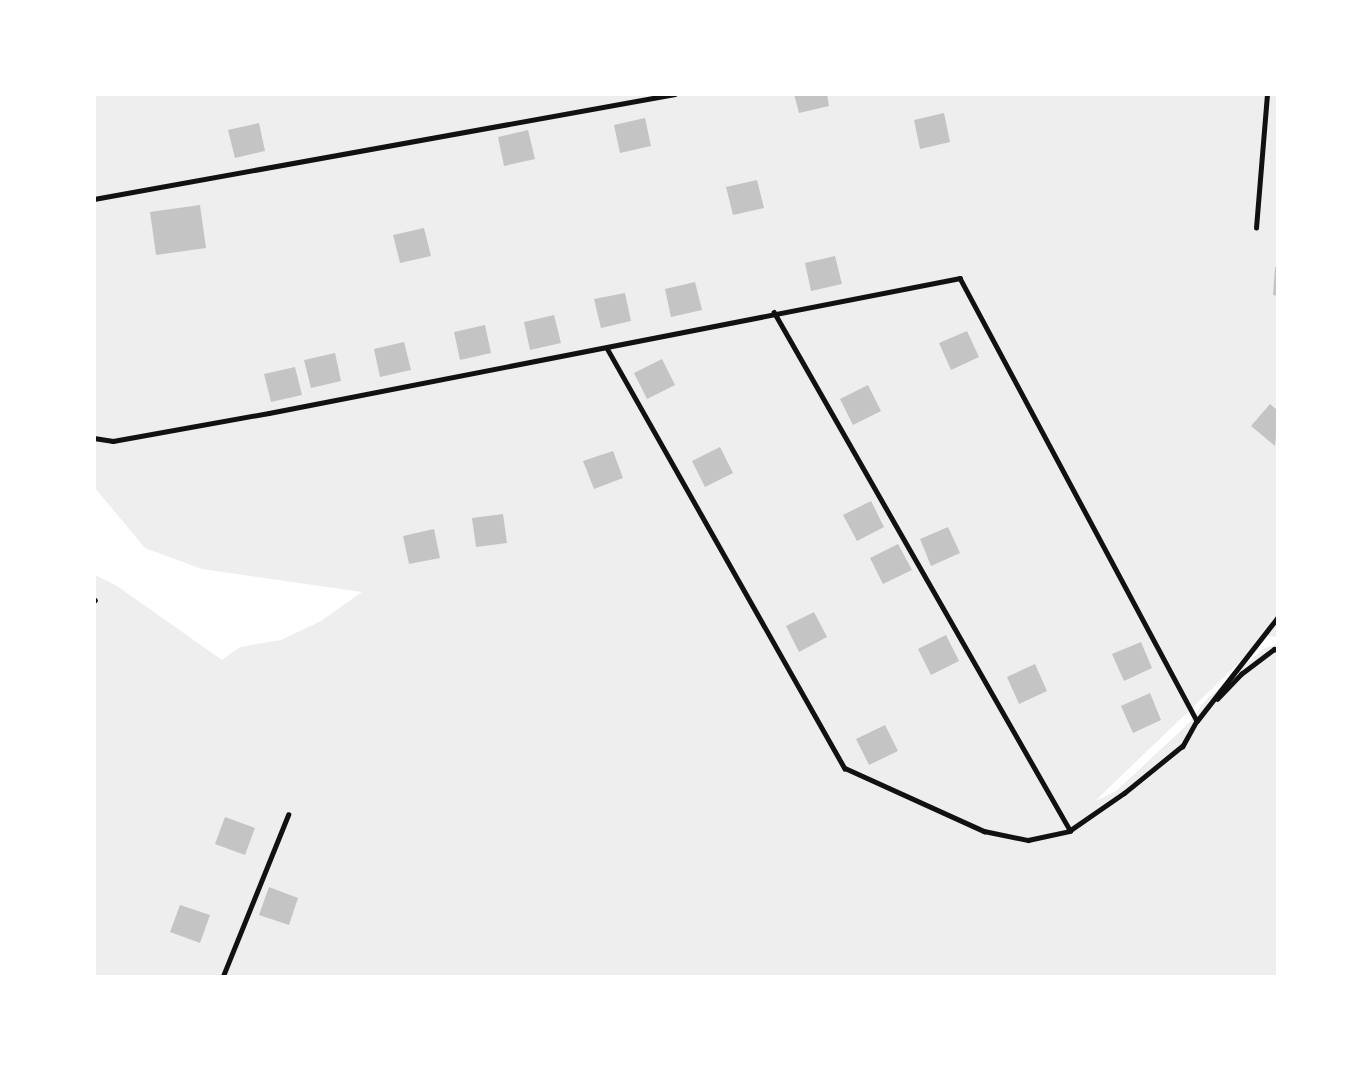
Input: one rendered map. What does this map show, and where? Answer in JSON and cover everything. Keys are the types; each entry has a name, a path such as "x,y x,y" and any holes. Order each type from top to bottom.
{"lane":[{"path":"94,200 675,94"},
{"path":"1256,228 1267,94"},
{"path":"94,438 113,441 607,348 774,313 960,278 1197,721"},
{"path":"774,313 1070,831"},
{"path":"607,348 845,768 984,831 1029,840 1070,831 1125,793 1183,746 1197,721 1278,617"},
{"path":"1197,721 1241,674 1274,649 1278,650"},
{"path":"223,976 288,815"}],"shaded area":[{"path":"94,95 1277,95 1277,637 1267,636 1095,801 1115,792 1189,723 1205,701 1263,649 1277,644 1277,976 95,976 95,575 117,586 222,660 240,647 281,640 321,621 362,592 202,569 145,548 95,488"}],"building":[{"path":"794,94 827,94 829,106 799,113"},
{"path":"944,113 950,142 920,149 914,120"},
{"path":"645,118 651,146 620,153 614,125"},
{"path":"259,123 265,151 235,158 228,130"},
{"path":"528,130 535,159 504,166 498,137"},
{"path":"757,180 764,208 733,215 726,187"},
{"path":"200,205 206,248 156,255 150,212"},
{"path":"424,228 431,256 400,263 393,235"},
{"path":"835,256 842,284 811,291 805,263"},
{"path":"1275,267 1278,267 1278,296 1273,295"},
{"path":"695,282 702,310 671,317 665,289"},
{"path":"625,293 631,321 601,328 594,299"},
{"path":"554,315 561,343 530,350 524,322"},
{"path":"485,325 491,353 460,360 454,332"},
{"path":"967,331 979,357 951,370 939,343"},
{"path":"404,342 411,370 380,377 374,349"},
{"path":"335,353 341,381 311,388 304,360"},
{"path":"662,359 675,385 647,399 634,373"},
{"path":"295,367 302,395 271,402 264,374"},
{"path":"868,385 881,411 853,425 840,399"},
{"path":"1270,404 1278,411 1275,446 1251,426"},
{"path":"720,447 733,473 705,487 692,461"},
{"path":"613,451 623,478 594,489 583,461"},
{"path":"871,501 884,527 857,541 843,515"},
{"path":"503,514 507,543 476,547 472,518"},
{"path":"948,527 960,553 931,566 920,539"},
{"path":"434,529 440,558 409,564 403,536"},
{"path":"898,544 912,570 883,584 870,558"},
{"path":"814,612 827,637 799,652 786,626"},
{"path":"946,635 959,661 931,675 918,649"},
{"path":"1141,642 1152,668 1124,681 1112,654"},
{"path":"1035,664 1047,691 1019,704 1007,677"},
{"path":"1150,693 1161,720 1133,733 1121,706"},
{"path":"885,725 898,751 869,765 856,739"},
{"path":"225,817 255,828 245,855 215,844"},
{"path":"269,887 298,898 289,925 259,915"},
{"path":"180,905 210,915 200,943 170,932"}]}
